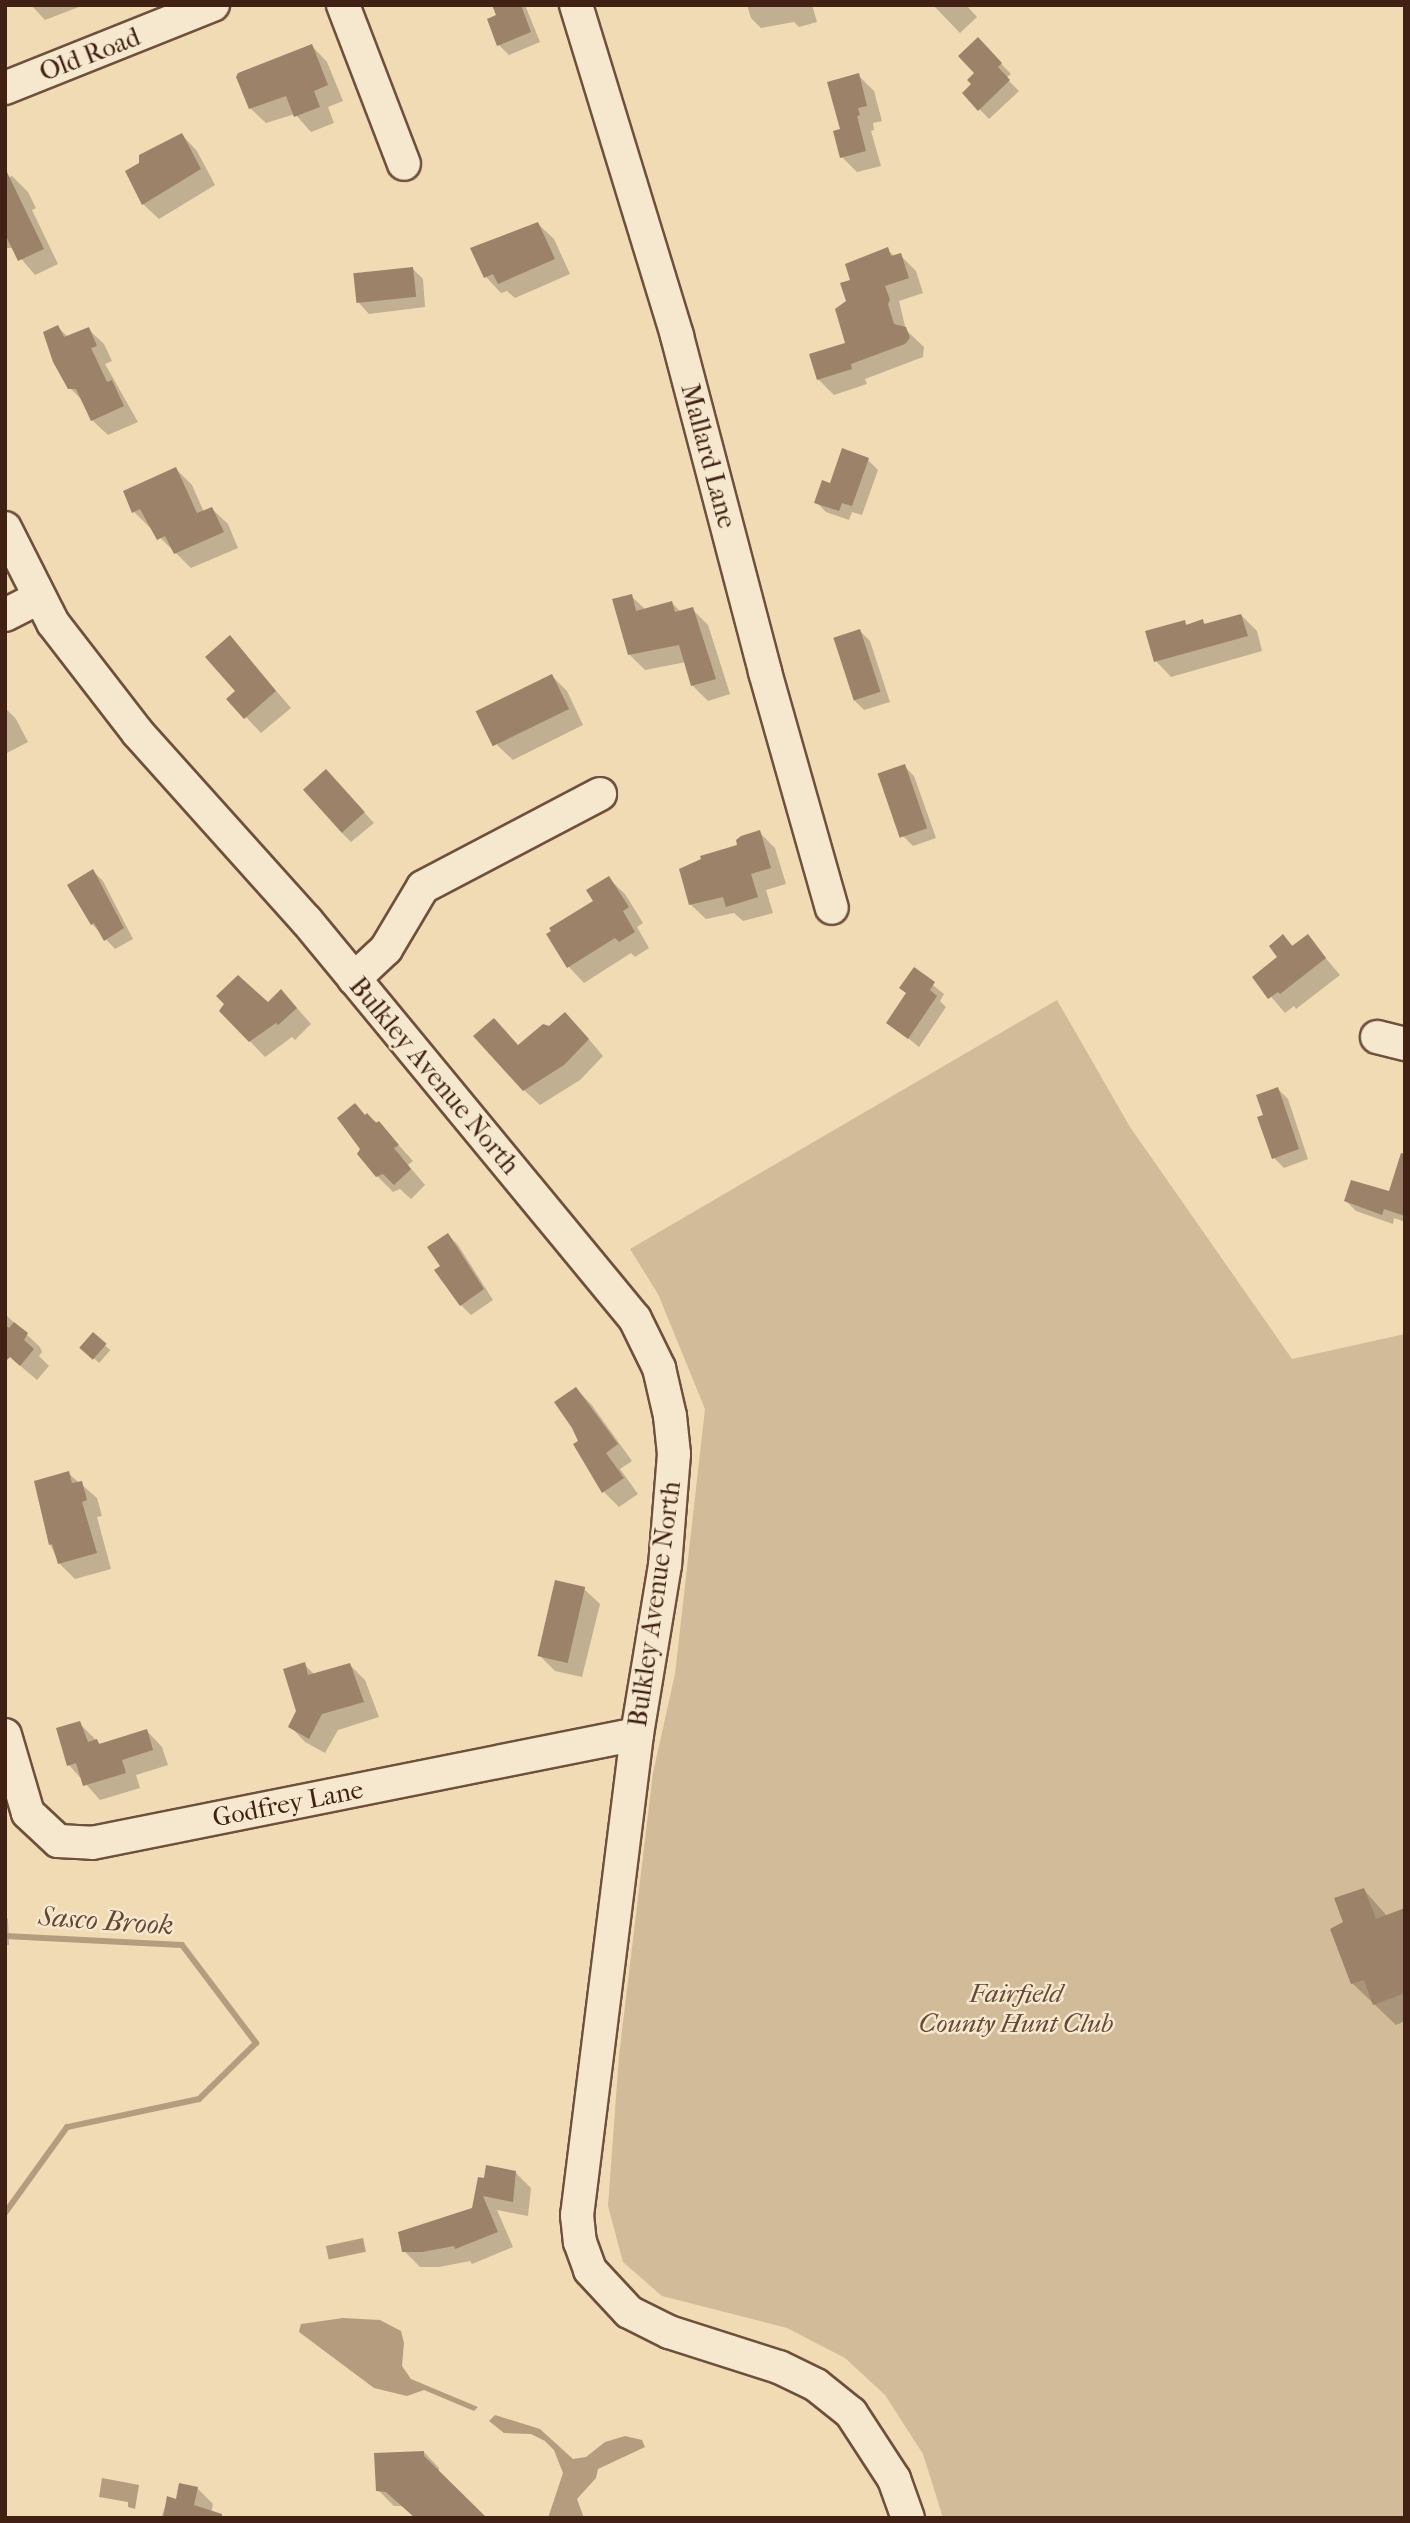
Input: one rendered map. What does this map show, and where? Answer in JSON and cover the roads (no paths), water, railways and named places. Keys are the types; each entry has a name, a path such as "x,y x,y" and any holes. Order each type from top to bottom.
{"street":[{"name":"Old Road","path":"5,88 212,5"},
{"path":"343,5 404,164"},
{"name":"Mallard Lane","path":"576,5 677,336 765,672 832,908"},
{"name":"Bulkley Avenue North","path":"5,528 53,623 138,733 306,920 635,1320 659,1368 670,1416 674,1454 665,1565 637,1734 576,2215 580,2242 590,2270 629,2312 669,2332 779,2367 816,2385 852,2413 894,2479 908,2518"},
{"path":"5,615 39,598"},
{"path":"354,979 386,948 423,887 600,794"},
{"name":"Godfrey Lane","path":"5,1735 28,1813 58,1840 92,1843 637,1734"}],"waterway":[{"name":"Sasco Brook","path":"5,1936 182,1945 256,2043 199,2099 67,2127 5,2213"}],"park label":[{"name":"Fairfield County Hunt Club","path":"1016,2008"}]}
